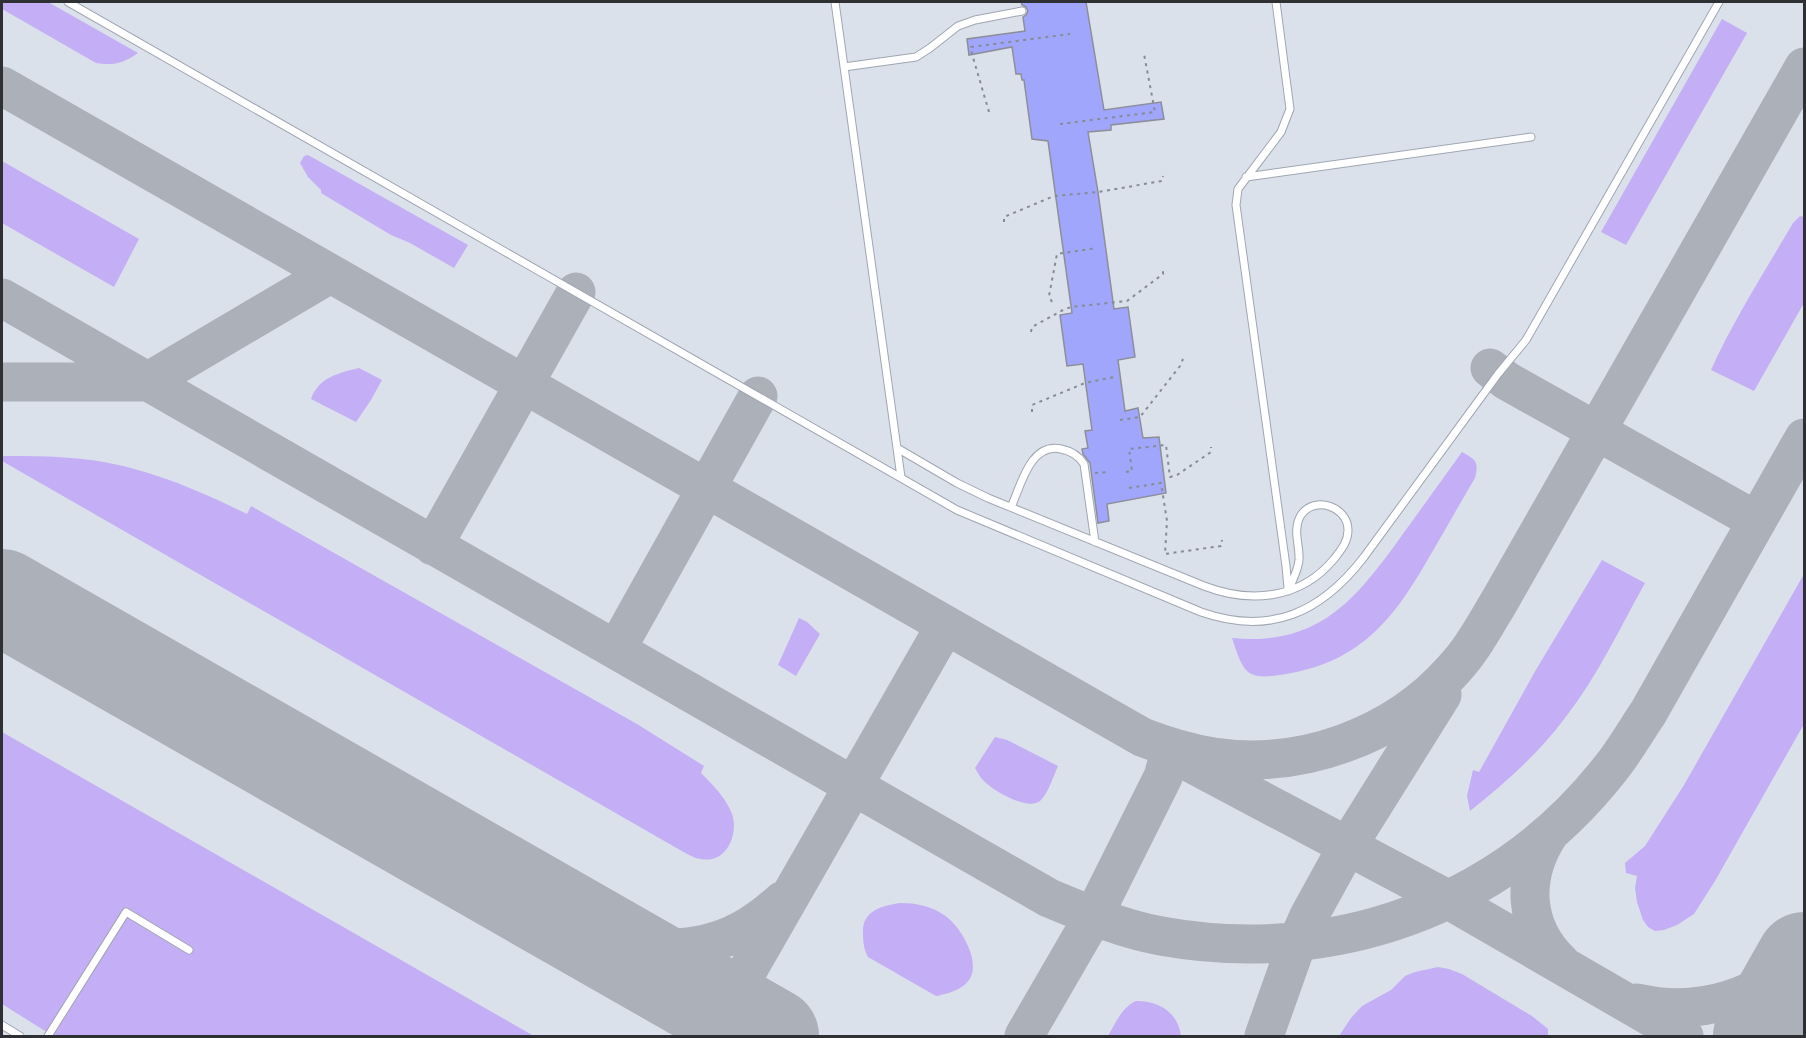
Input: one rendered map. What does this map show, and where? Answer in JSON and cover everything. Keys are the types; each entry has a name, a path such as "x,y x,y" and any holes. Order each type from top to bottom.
{"lane":[{"path":"68,2 974,519 1211,615 1233,620 1258,621 1297,613 1320,601 1332,593 1355,569 1498,374 1526,340 1719,2"},
{"path":"835,2 901,477"},
{"path":"1276,2 1290,109 1281,132 1238,189 1236,212 1288,591"},
{"path":"844,67 916,57 958,26 1022,10"},
{"path":"1246,177 1531,137"},
{"path":"897,448 957,483 1011,507 1226,594 1262,597 1288,591 1320,574 1346,543 1348,524 1335,508 1315,506 1303,513 1300,518 1296,532 1299,561 1288,591"},
{"path":"1011,507 1032,460 1038,453 1050,448 1070,452 1081,459 1084,464 1095,542"},
{"path":"48,1036 126,912 189,950"},
{"path":"2,1025 20,1036"}],"path":[{"path":"989,112 971,47 1070,34"},
{"path":"1060,124 1155,112 1144,54"},
{"path":"1004,222 1004,217 1054,196 1098,192 1162,181 1163,176"},
{"path":"1052,302 1050,296 1057,254 1097,248"},
{"path":"1031,332 1032,327 1071,307 1127,301 1164,274 1163,268"},
{"path":"1120,420 1140,417 1180,366 1183,358"},
{"path":"1032,412 1032,405 1085,383 1114,377"},
{"path":"1126,472 1132,471 1129,449 1166,445 1170,477 1177,475 1211,452 1210,447"},
{"path":"1087,474 1110,472"},
{"path":"1129,488 1161,483 1167,520 1165,554 1221,546 1222,540"}],"shaded area":[{"path":"2,2 48,2 138,53 118,63 96,63 2,9"},
{"path":"1722,19 1747,33 1626,245 1601,232"},
{"path":"308,155 468,245 454,268 391,235 321,193 300,163 304,156"},
{"path":"2,161 139,239 114,287 2,223"},
{"path":"1800,216 1804,217 1804,303 1754,391 1711,370 1750,295 1793,223"},
{"path":"359,368 382,380 356,422 311,399 319,386 330,377"},
{"path":"1462,452 1476,464 1475,478 1418,577 1390,616 1374,633 1336,659 1313,668 1273,676 1254,675 1248,672 1240,660 1232,638 1262,639 1288,635 1311,627 1331,615 1349,600 1383,561"},
{"path":"2,456 94,460 162,477 247,514 251,506 637,724 704,766 701,773 723,797 732,814 734,831 732,839 724,852 717,857 697,858 687,854 2,461"},
{"path":"1602,560 1645,583 1598,669 1565,718 1520,768 1470,811 1467,796 1473,770 1479,772 1537,668"},
{"path":"1804,574 1804,724 1694,914 1677,925 1655,931 1643,920 1635,888 1637,876 1626,873 1625,863 1645,846 1684,785"},
{"path":"799,618 820,634 796,676 778,665"},
{"path":"2,732 534,1036 53,1036 2,1004"},
{"path":"995,737 1007,740 1058,766 1041,800 1029,804 1021,802 991,787 981,778 975,768"},
{"path":"900,903 918,904 934,909 950,920 962,935 973,964 969,980 958,989 936,996 868,957 863,940 866,919 880,908"},
{"path":"1438,967 1462,974 1532,1016 1548,1029 1548,1036 1339,1036 1362,1006 1391,990 1405,976"},
{"path":"1136,1001 1152,1003 1172,1014 1181,1036 1108,1036 1123,1012"}],"building":[{"path":"1021,2 1086,2 1104,110 1161,102 1164,119 1111,125 1111,130 1088,132 1114,309 1128,307 1135,357 1118,360 1125,411 1138,408 1143,438 1159,437 1166,493 1107,504 1109,521 1098,523 1090,463 1082,449 1088,448 1085,431 1092,430 1083,364 1067,366 1060,315 1072,313 1048,141 1032,139 1024,80 1021,74 1016,74 1012,47 969,55 967,39 1025,31 1023,17 1028,11"}],"taxiway":[{"path":"2,86 1142,737 1213,757 1246,760 1312,753 1344,744 1403,714 1429,694 1460,662 1499,602 1804,67"},
{"path":"2,382 147,382 330,274"},
{"path":"433,546 576,292"},
{"path":"2,298 1049,898 1104,920 1146,933 1225,943 1288,942 1350,933 1409,916 1466,891 1518,858 1567,817 1610,769 1648,713 1804,438"},
{"path":"1490,368 1507,381 1757,521"},
{"path":"616,650 758,396"},
{"path":"710,1036 945,626"},
{"path":"1264,1036 1309,916 1347,847 1442,695"},
{"path":"1024,1036 1093,917 1163,777 1171,748"},
{"path":"1189,762 1449,900 1684,1036"},
{"path":"1549,834 1534,867 1530,884 1530,901 1539,934 1548,949 1561,963"},
{"path":"547,910 606,937 642,946 679,948 733,935 758,920 782,901"},
{"path":"1637,1003 1660,1007 1683,1007 1729,1000 1750,992 1770,980 1788,966 1804,948"},
{"path":"639,961 678,991 691,1010 698,1036"}],"runway":[{"path":"2,597 771,1036"},
{"path":"1761,1036 1804,960"}]}
